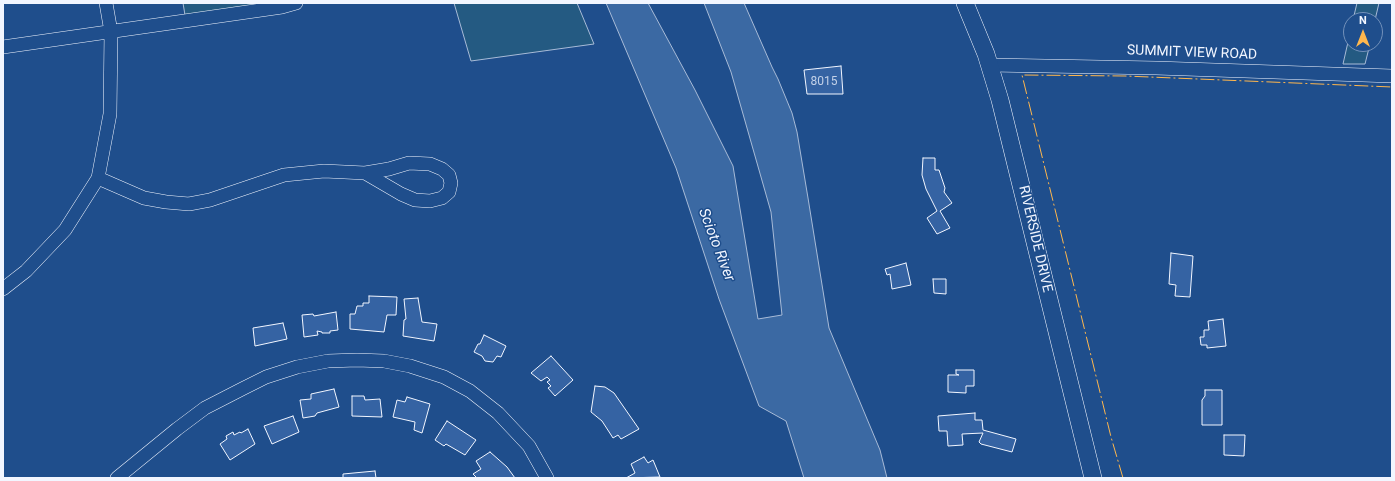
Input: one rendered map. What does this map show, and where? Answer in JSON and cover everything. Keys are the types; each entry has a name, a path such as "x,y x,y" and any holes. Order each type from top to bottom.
{"main road":[{"name":"RIVERSIDE DRIVE","path":"965,3 990,65 1000,100 1093,478"}],"street":[{"path":"3,289 26,271 65,230 98,178 110,114 111,32 106,3"},
{"path":"3,47 282,7 296,3"},
{"name":"SUMMIT VIEW ROAD","path":"990,65 1156,68 1392,76"},
{"path":"98,178 144,198 189,204 210,200 284,176 324,171 365,173 389,169 409,163 430,164 442,169 449,175 451,183 449,192 442,198 430,201 415,200 401,194 365,173"},
{"path":"117,478 205,408 266,377 297,367 328,361 357,360 384,361 426,370 470,391 498,414 529,446 547,478"}],"shaded area":[{"path":"183,3 284,3 186,21"},
{"path":"454,3 577,3 594,44 471,61"},
{"path":"1357,3 1379,3 1377,12 1355,12"},
{"path":"1346,52 1368,52 1365,64 1343,64"}],"water":[{"name":"Scioto River","path":"606,3 648,3 695,90 733,166 758,319 782,315 771,212 731,72 704,3 744,3 792,113 797,132 829,328 880,450 887,478 804,478 786,421 759,406 719,299 676,168"}],"building":[{"path":"841,66 843,94 807,94 804,70"},
{"path":"923,158 935,158 935,170 939,170 945,188 944,192 952,203 940,211 950,228 937,234 927,218 937,211 926,189 922,175"},
{"path":"1171,253 1193,256 1190,297 1175,296 1176,285 1169,284"},
{"path":"906,263 911,285 892,289 890,274 887,275 885,269"},
{"path":"933,279 946,279 946,294 934,293"},
{"path":"369,296 397,297 396,315 387,315 384,332 350,329 350,314 355,314 357,306 363,306 363,303 369,303"},
{"path":"418,298 422,322 437,324 434,341 403,336 404,320 406,319 404,299"},
{"path":"336,312 338,330 330,331 330,333 322,333 317,331 318,335 304,337 302,315 313,314 314,316"},
{"path":"1223,319 1226,346 1207,348 1207,345 1201,345 1200,337 1204,337 1204,330 1209,330 1208,321"},
{"path":"283,323 287,339 255,346 253,328"},
{"path":"484,335 506,346 501,357 497,356 493,362 485,361 482,356 474,352"},
{"path":"551,356 573,380 555,396 548,388 551,386 547,382 550,380 547,377 541,381 531,373"},
{"path":"956,370 974,370 974,386 966,386 966,393 948,392 948,375 959,375 956,374"},
{"path":"595,386 605,387 614,393 639,429 621,439 618,435 613,438 602,421 591,412"},
{"path":"334,389 339,407 317,413 315,416 303,418 300,400 311,399 311,394"},
{"path":"1205,390 1222,390 1222,425 1202,425 1202,400 1205,396"},
{"path":"352,396 364,396 365,400 380,399 382,417 352,416"},
{"path":"407,397 430,404 422,433 414,430 415,422 393,417 397,400 405,402"},
{"path":"975,413 975,420 982,420 983,430 1016,439 1012,452 981,444 979,442 983,433 962,434 963,445 948,446 947,431 939,431 938,416"},
{"path":"293,416 299,432 272,444 264,426"},
{"path":"447,421 476,440 465,455 446,444 444,446 435,440"},
{"path":"248,429 255,444 230,460 220,444 227,439 226,436 233,432 234,435"},
{"path":"1224,435 1245,435 1244,456 1224,455"},
{"path":"490,452 507,467 515,478 477,478 473,474 481,469 476,461"},
{"path":"644,457 648,463 653,460 660,477 626,478 635,473 631,464"},
{"path":"375,471 376,478 343,478 343,474"}],"power":[{"path":"1123,478 1111,437 1022,75 1125,76 1392,87"}]}
